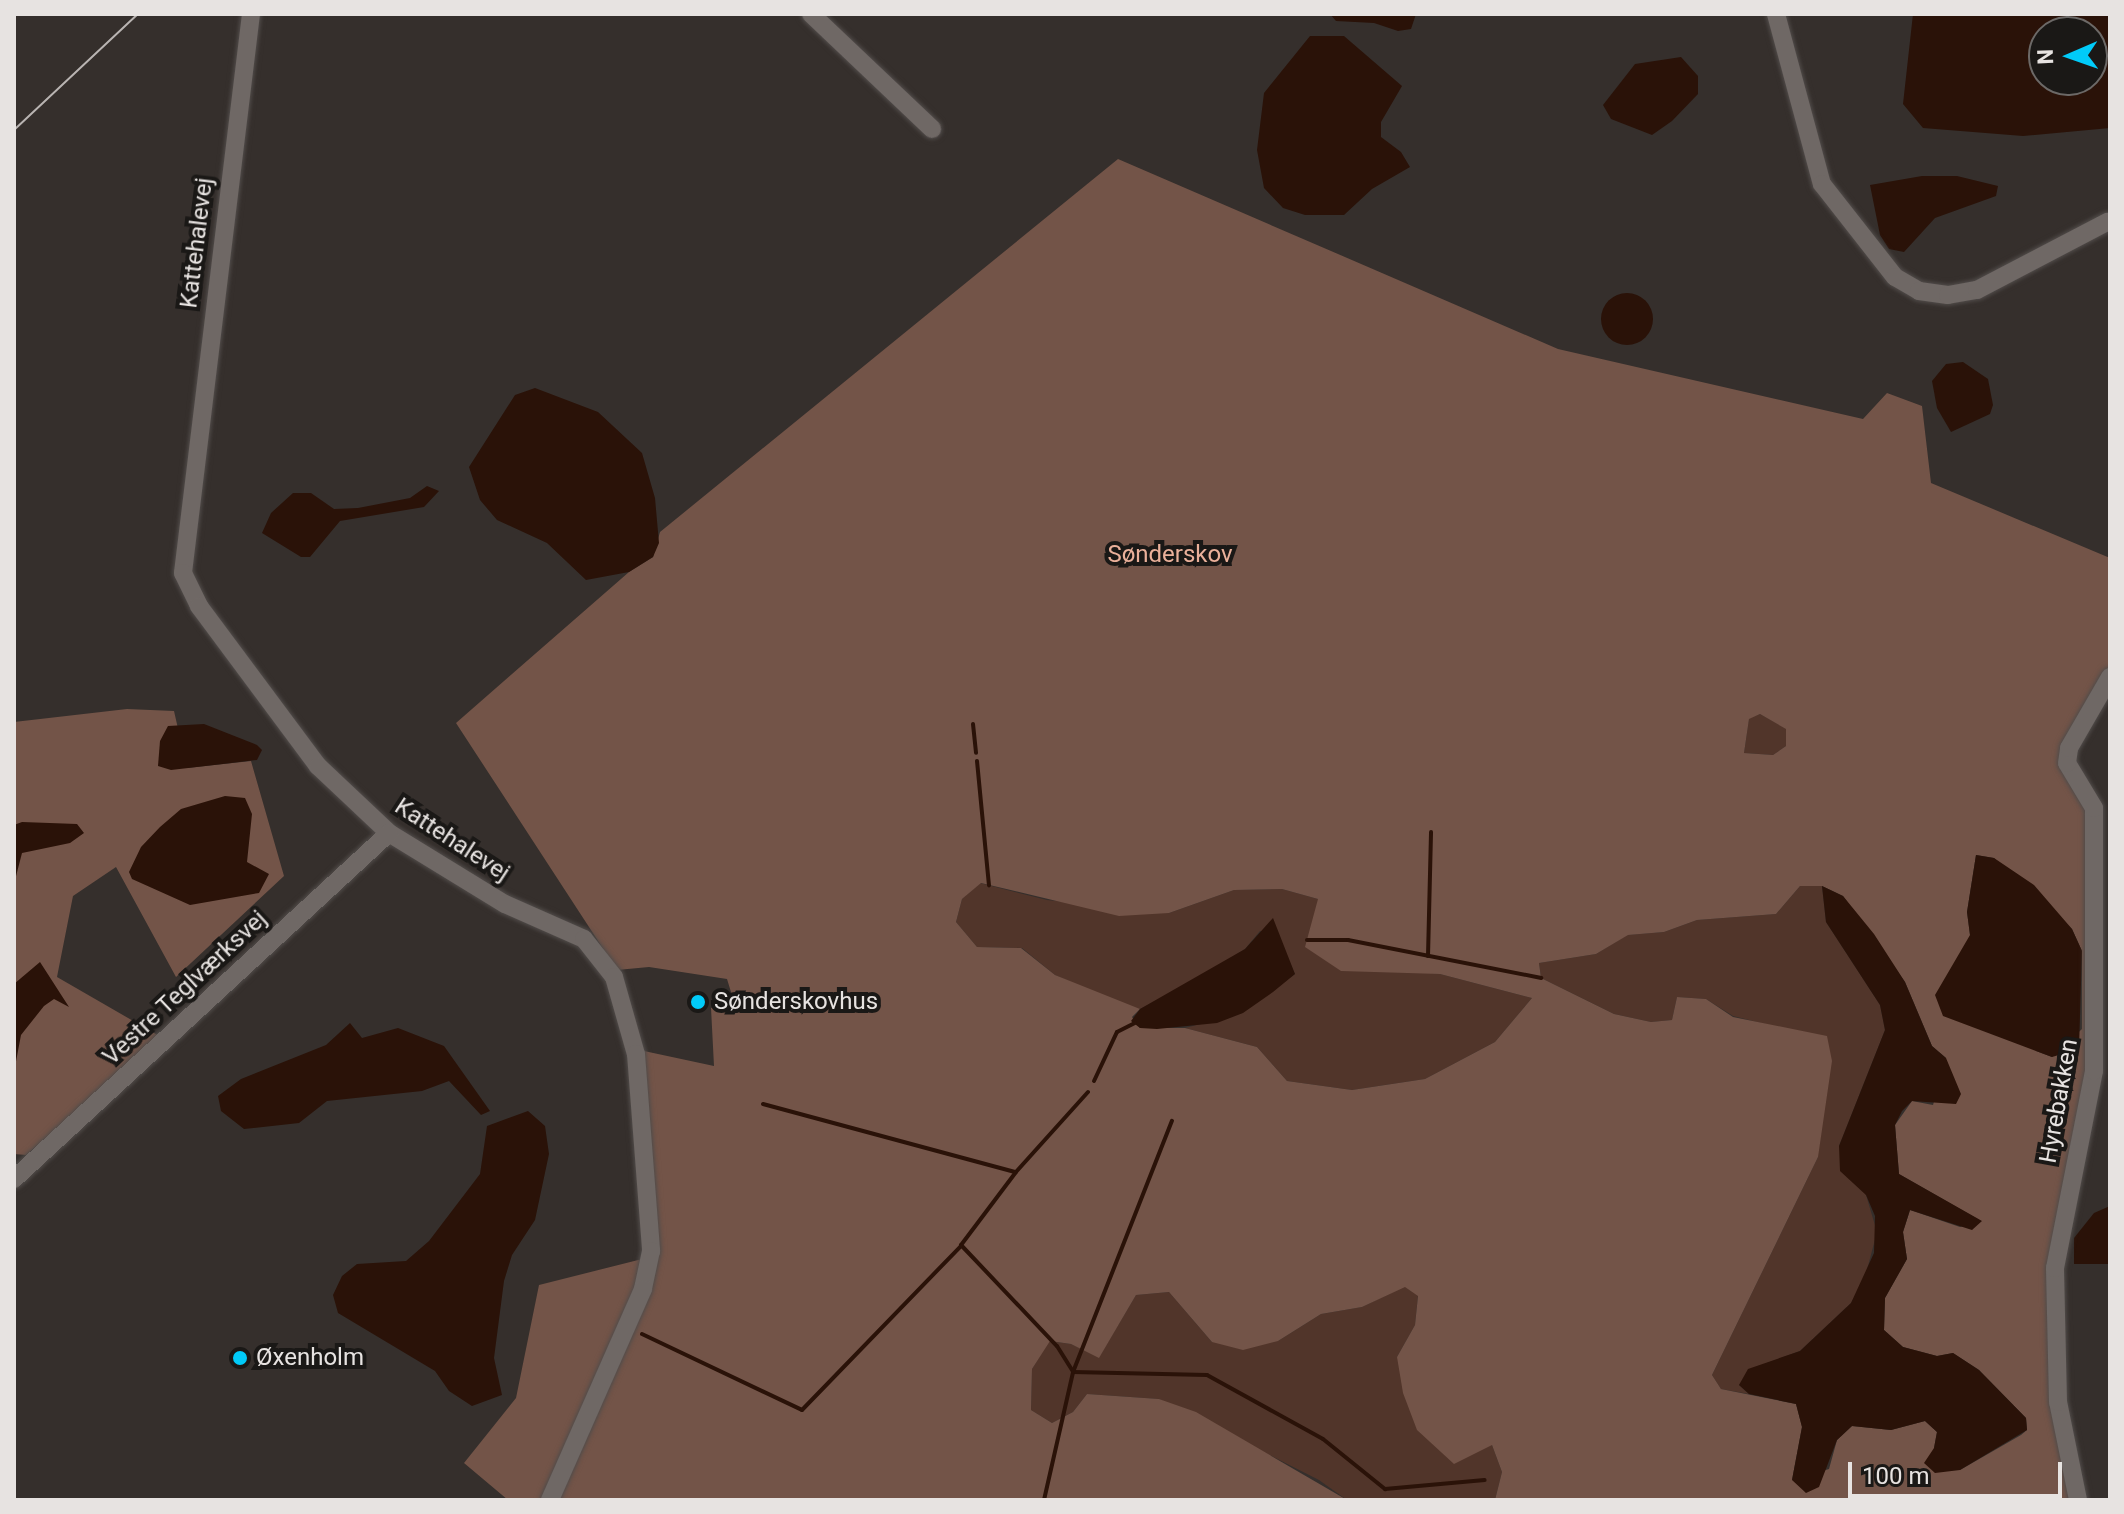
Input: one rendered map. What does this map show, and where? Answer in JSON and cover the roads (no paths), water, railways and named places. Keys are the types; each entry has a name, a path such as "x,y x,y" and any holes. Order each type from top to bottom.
{"street":[{"name":"Kattehalevej","path":"251,14 183,573 199,606 318,766 389,833 505,904 584,939 614,977 627,1012 636,1054 651,1251 643,1289 550,1500"},
{"path":"811,14 932,129"},
{"path":"1776,14 1822,184 1895,277 1919,291 1948,295 1977,290 2107,222"},
{"name":"Hyrebakken","path":"2078,1500 2058,1402 2055,1268 2094,1071 2094,808 2067,763 2069,748 2110,677"},
{"name":"Vestre Teglværksvej","path":"14,1179 389,833"}],"waterway":[{"path":"973,724 976,753"},
{"path":"977,761 989,885"},
{"path":"1428,956 1431,832"},
{"path":"1307,940 1348,940 1541,978"},
{"path":"1094,1081 1117,1032 1135,1023"},
{"path":"1088,1092 1016,1172 961,1245 1057,1346 1073,1372 1207,1375 1323,1439 1385,1489 1485,1480"},
{"path":"763,1104 1015,1172"},
{"path":"1044,1500 1073,1372 1172,1121"},
{"path":"642,1334 802,1410 961,1246"}],"tram line":[{"path":"14,130 138,14"}],"place":[{"name":"Sønderskovhus","path":"698,1002"},
{"name":"Øxenholm","path":"240,1358"}],"park label":[{"name":"Sønderskov","path":"1170,555"}]}
